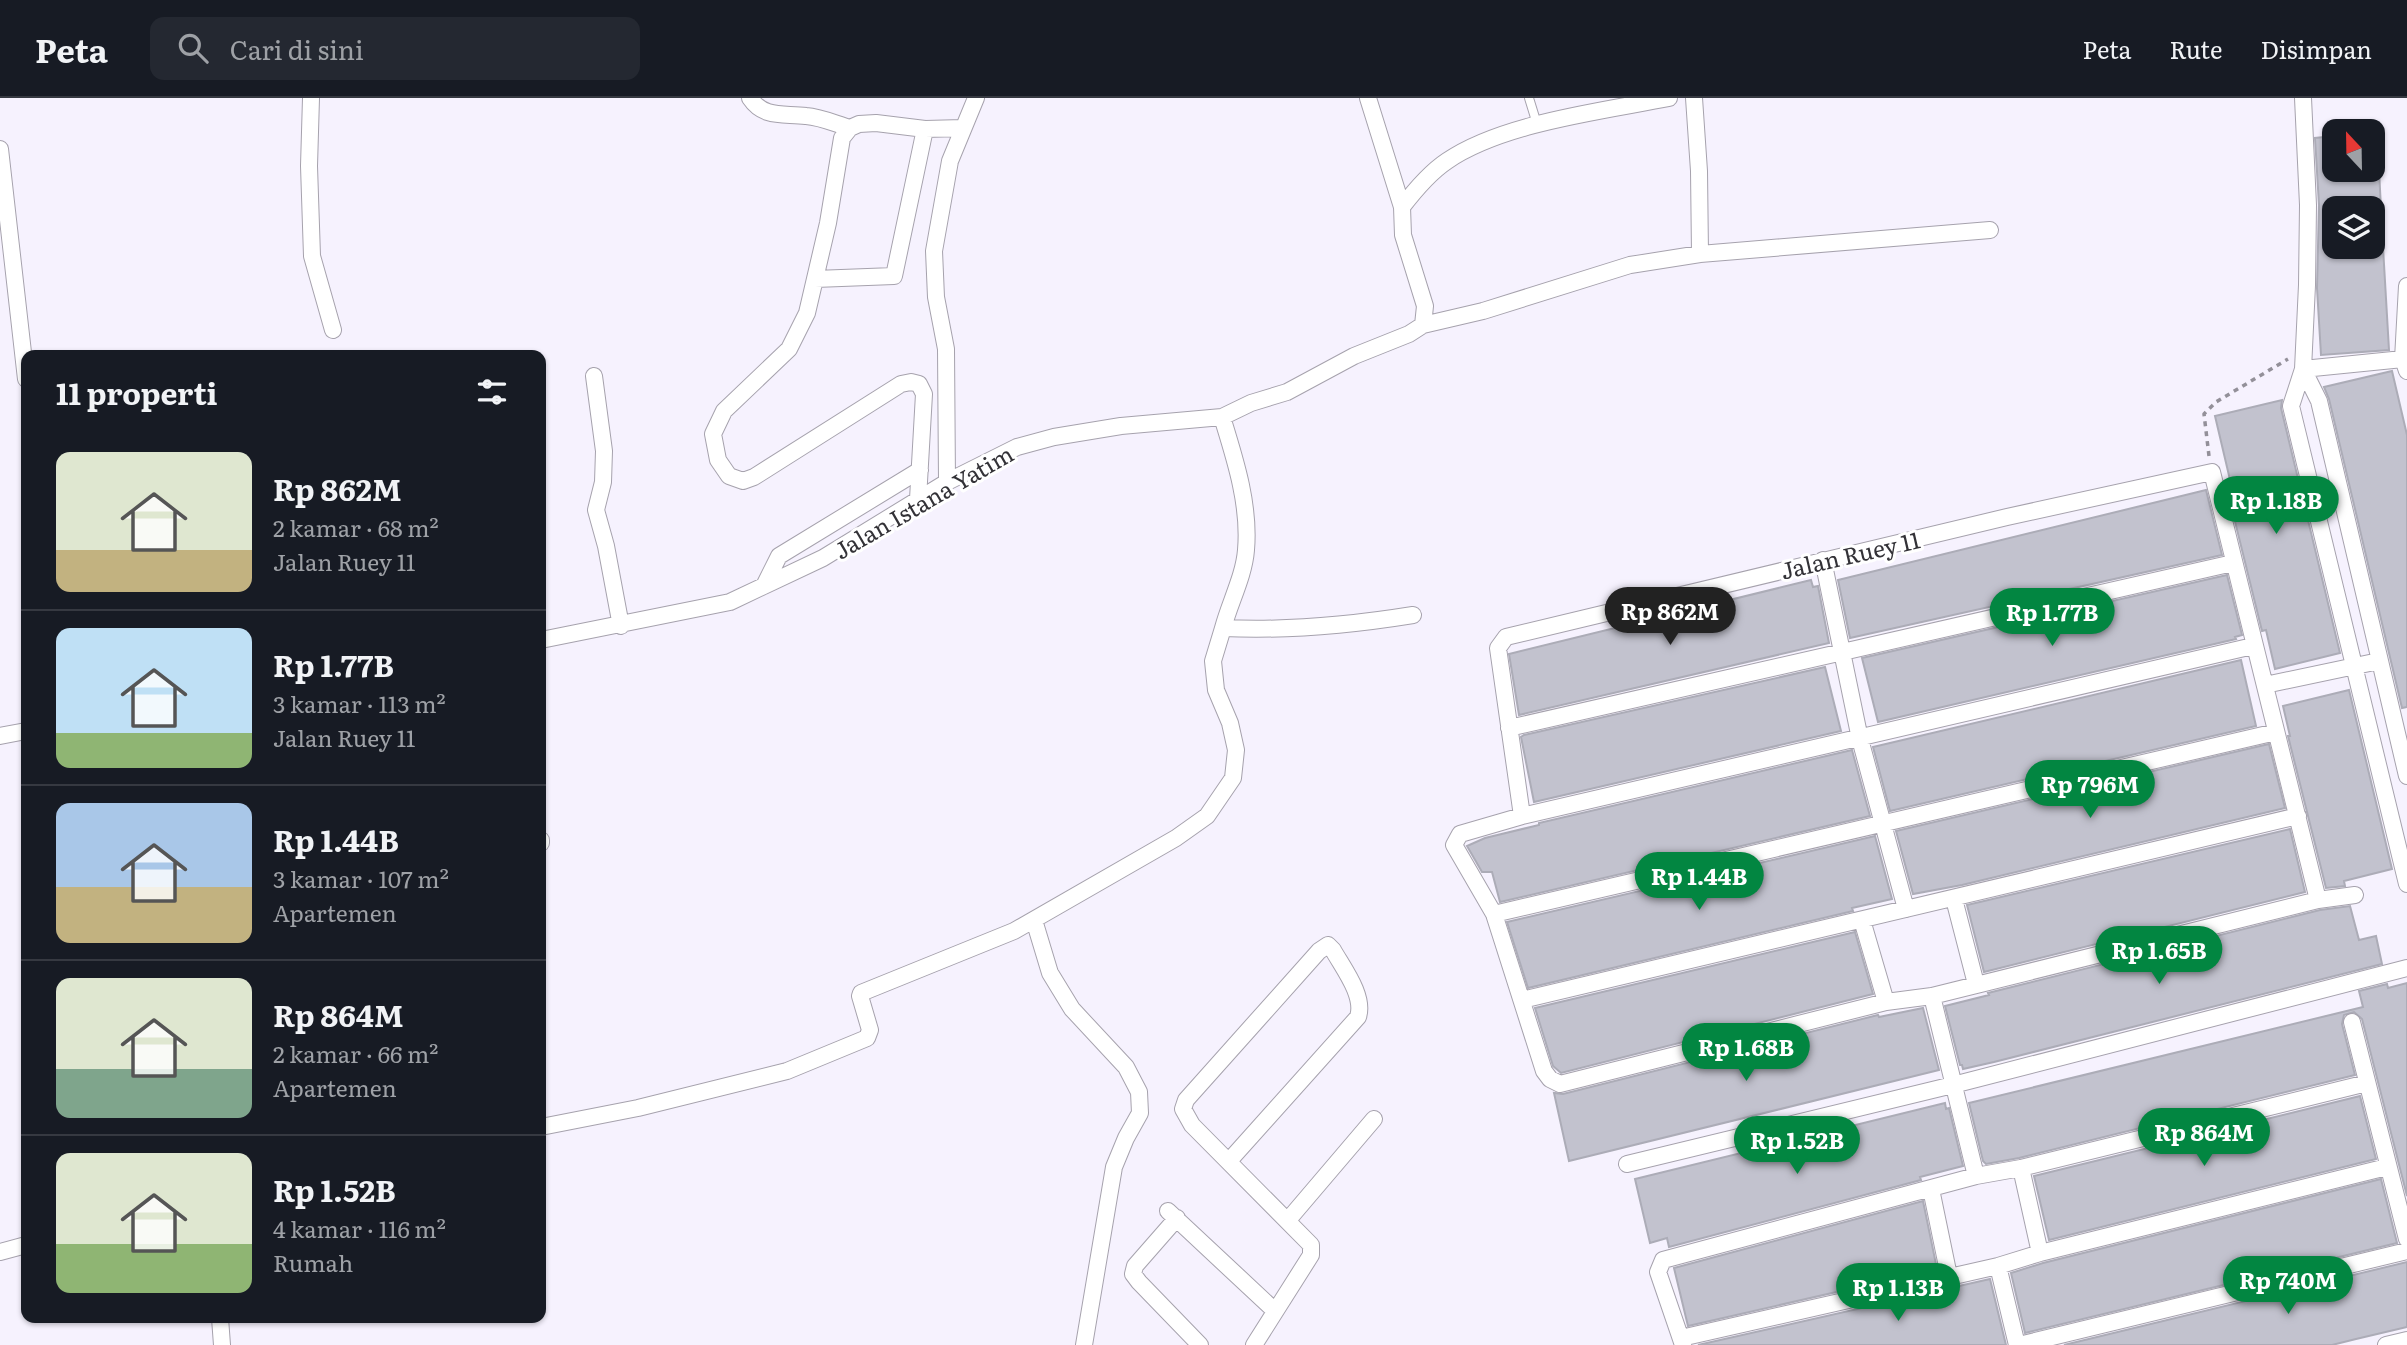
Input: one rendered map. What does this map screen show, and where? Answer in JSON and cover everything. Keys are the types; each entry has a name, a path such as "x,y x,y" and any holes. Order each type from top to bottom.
{"street":[{"path":"311,98 309,166 312,256 333,330"},
{"path":"750,98 755,106 769,114 808,116 850,128"},
{"path":"947,482 946,349 936,298 934,251 950,161 976,98"},
{"path":"1368,98 1402,206 1403,235 1425,306 1423,326"},
{"path":"1402,206 1422,182 1446,161 1470,146 1537,124 1669,98"},
{"path":"1694,98 1699,170 1700,254"},
{"path":"2302,98 2308,205 2304,350 2303,369 2291,406 2407,884"},
{"path":"918,499 924,394 919,384 901,384 754,477 743,481 729,476 718,460 713,434 724,411 789,349 807,313 828,223 842,138 850,128 859,124 876,123 925,129 963,128"},
{"path":"815,279 894,276 925,129"},
{"path":"0,149 23,350"},
{"name":"Jalan Istana Yatim","path":"546,639 730,602 823,558 980,463 1017,447 1054,437 1121,426 1222,417 1251,403 1287,392 1354,356 1423,326 1483,311 1630,265 1700,254 1990,230"},
{"path":"2303,369 2405,365 2407,286"},
{"path":"2303,369 2319,401 2407,776"},
{"path":"594,376 604,451 603,482 596,510 606,546 621,626"},
{"path":"546,1126 638,1108 787,1071 867,1038 870,1030 861,993 1014,931 1176,838 1207,816 1233,778 1236,751 1230,723 1216,690 1213,661 1242,571 1246,548 1244,501 1239,472 1222,417"},
{"path":"764,586 779,556 920,470"},
{"path":"2211,472 2318,900"},
{"name":"Jalan Ruey 11","path":"1522,816 1497,648 1506,637 1823,560 2211,472"},
{"path":"1823,560 1860,739 1906,909"},
{"path":"1509,728 1844,654 2233,563"},
{"path":"1223,628 1364,623 1413,615"},
{"path":"2253,646 1522,816 1460,834 1454,845 1494,914 1544,1071 1550,1079 1560,1084 1886,1002 1932,996 2318,900 2355,895"},
{"path":"2265,685 2379,661"},
{"path":"1494,914 2276,732"},
{"path":"0,736 21,733"},
{"path":"1522,1000 2298,816"},
{"path":"1954,899 1976,985"},
{"path":"1034,920 1050,973 1072,1009 1126,1067 1139,1092 1140,1113 1114,1167 1084,1345"},
{"path":"1862,920 1886,1002"},
{"path":"1229,1161 1360,1011 1357,997 1328,945 1319,951 1186,1100 1183,1109 1186,1118 1311,1245 1311,1255 1254,1345"},
{"path":"1627,1164 1953,1085 2407,968"},
{"path":"1932,996 1976,1176"},
{"path":"2352,1022 2407,1239"},
{"path":"2367,1083 2021,1168 1976,1176 1663,1260 1658,1272 1682,1342 1998,1266 2039,1253 2388,1167"},
{"path":"1288,1220 1374,1119"},
{"path":"2021,1168 2039,1253"},
{"path":"1931,1189 1948,1276"},
{"path":"1199,1345 1133,1274 1135,1266 1173,1214 1275,1311"},
{"path":"0,1252 21,1246"},
{"path":"1998,1266 2018,1345 2407,1251"},
{"path":"220,1323 222,1345"},
{"path":"2386,1345 2407,1340"}],"lane":[{"path":"1530,98 1537,124"}],"path":[{"path":"2211,472 2204,414 2216,402 2304,350"}],"building":[{"path":"2322,137 2322,182 2380,182 2380,196 2322,196 2322,259 2384,259 2389,350 2321,355 2317,288 2319,205 2315,138"},
{"path":"2392,371 2407,435 2407,707 2402,708 2324,387"},
{"path":"2282,400 2281,408 2340,653 2275,669 2266,630 2262,631 2226,485 2231,484 2215,416"},
{"path":"2206,490 2222,555 1850,638 1838,580"},
{"path":"2227,575 2242,635 2235,637 2236,639 1878,722 1862,658"},
{"path":"1811,580 1813,587 1818,586 1829,643 1519,715 1509,654"},
{"path":"2241,660 2256,726 1890,811 1873,747"},
{"path":"1825,667 1841,731 1534,802 1521,737 1524,735"},
{"path":"2349,690 2392,869 2344,881 2345,886 2326,888 2283,706"},
{"path":"2269,744 2285,808 1962,885 1913,894 1896,831"},
{"path":"1852,750 1870,816 1500,902 1492,872 1482,872 1467,846 1485,838 1539,823"},
{"path":"2290,829 2305,892 1984,972 1967,905"},
{"path":"1875,836 1892,899 1852,908 1853,911 1528,988 1507,922"},
{"path":"2350,906 2359,940 2376,936 2382,964 1994,1062 1963,1069 1960,1065 1945,1006 2320,910"},
{"path":"1855,932 1873,994 1561,1073 1553,1066 1535,1008"},
{"path":"2407,983 2407,1196 2362,1019 2354,1012 2344,1015 2342,1024 2355,1075 2019,1158 1986,1164 1983,1161 1969,1103 2363,1007 2359,991 2387,984 2388,988"},
{"path":"1923,1008 1939,1070 1569,1161 1554,1093 1563,1094 1878,1015 1879,1017"},
{"path":"2360,1096 2376,1159 2049,1240 2034,1176"},
{"path":"1945,1103 1946,1109 1949,1108 1963,1166 1920,1177 1921,1180 1669,1247 1667,1238 1650,1243 1635,1179"},
{"path":"2381,1179 2397,1243 2025,1333 2011,1273"},
{"path":"1923,1201 1937,1269 1688,1326 1674,1268"},
{"path":"2407,1262 2407,1327 2332,1345 2064,1345"},
{"path":"1990,1279 2006,1345 1698,1345"}]}
